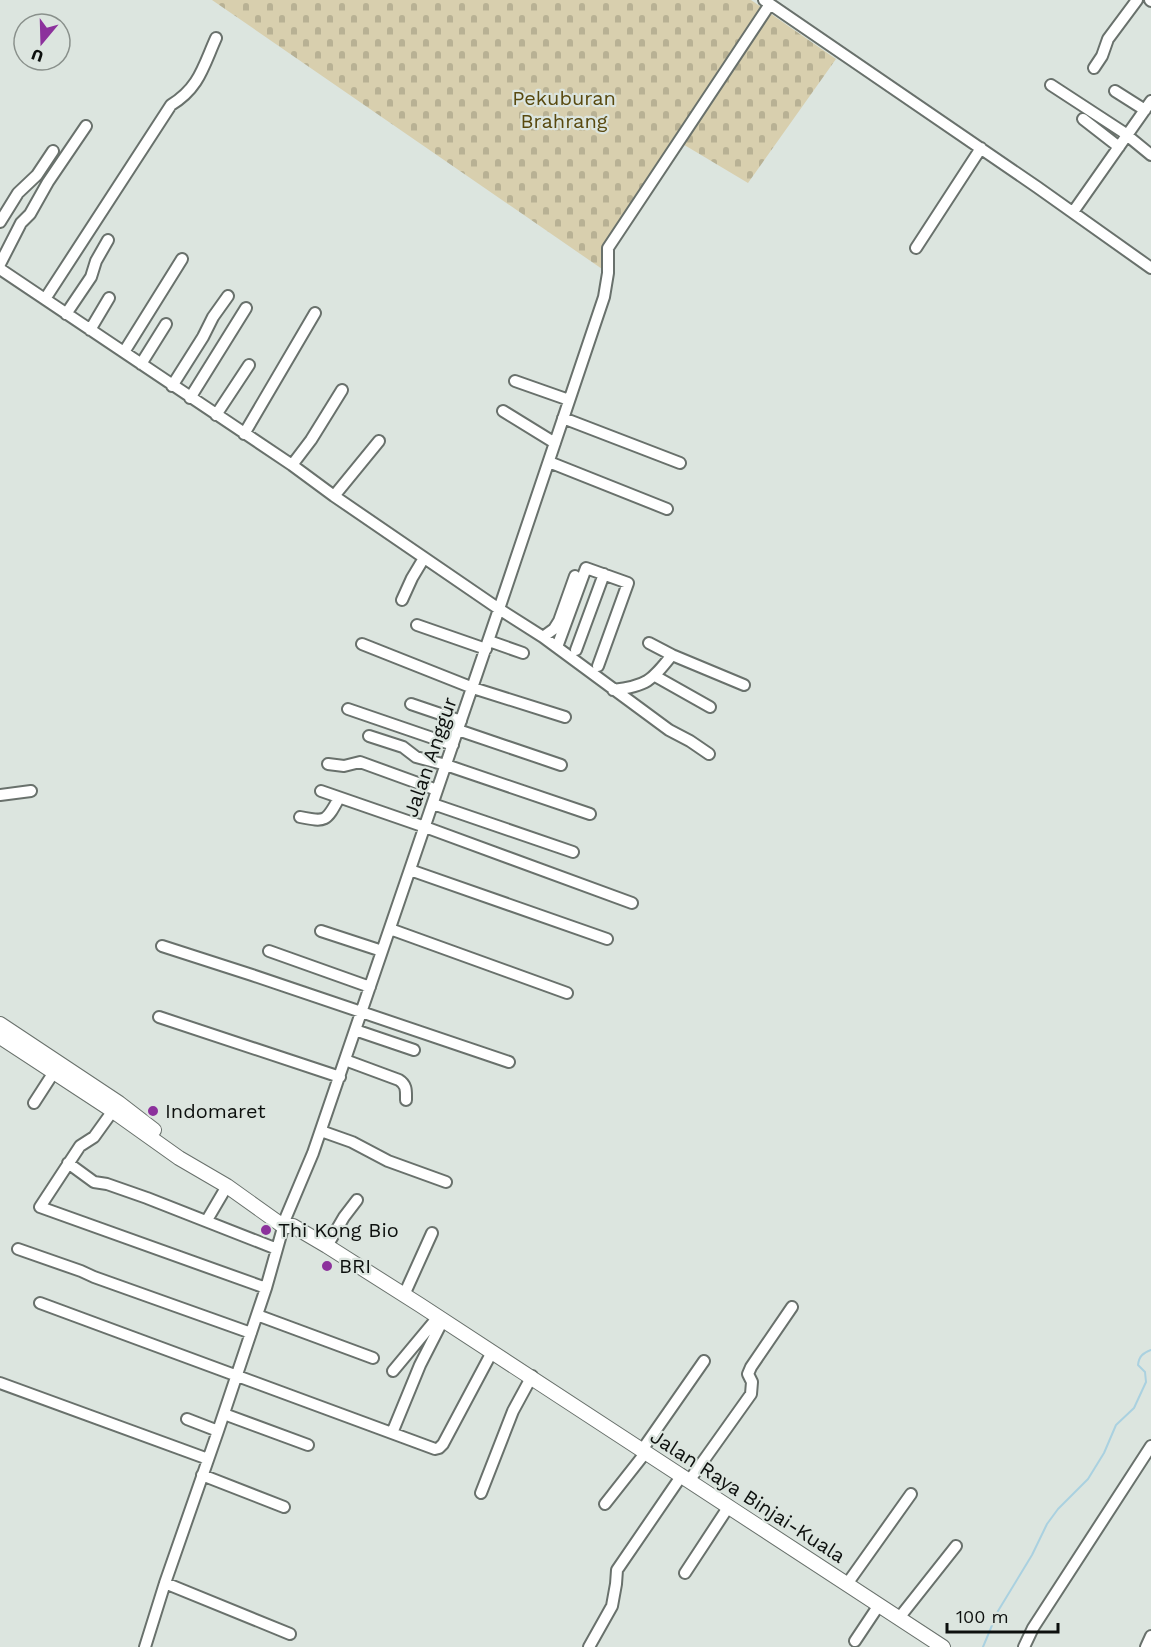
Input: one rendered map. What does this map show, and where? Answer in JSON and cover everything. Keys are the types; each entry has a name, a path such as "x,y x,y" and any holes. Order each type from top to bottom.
{"main road":[{"path":"0,1024 181,1155 287,1223"},
{"path":"0,1037 54,1072 116,1107"},
{"path":"181,1155 264,1206 287,1223"},
{"name":"Jalan Raya Binjai-Kuala","path":"287,1223 327,1246 532,1377 943,1647"}],"street":[{"path":"1094,68 1102,56 1108,39 1137,0"},
{"path":"767,2 981,148 1151,268"},
{"name":"Jalan Anggur","path":"145,1647 266,1288 277,1249 362,1012 604,297 610,244 767,2"},
{"path":"45,299 171,105 181,99 195,84 216,38"},
{"path":"1052,85 1151,155"},
{"path":"1073,212 1148,106 1115,91"},
{"path":"1083,119 1119,147"},
{"path":"0,264 21,223 30,214 48,182 86,126"},
{"path":"916,248 981,148"},
{"path":"0,222 18,193 37,175 53,151"},
{"path":"66,314 91,277 96,261 108,240"},
{"path":"124,352 182,259"},
{"path":"0,269 543,637 669,730 710,754"},
{"path":"172,386 228,296"},
{"path":"90,330 109,298"},
{"path":"190,398 246,308"},
{"path":"244,434 315,313"},
{"path":"141,364 166,324"},
{"path":"216,415 249,365"},
{"path":"515,381 569,400"},
{"path":"292,465 311,440 342,390"},
{"path":"503,411 555,443"},
{"path":"563,418 680,463"},
{"path":"334,496 379,441"},
{"path":"549,462 667,509"},
{"path":"402,600 424,558"},
{"path":"557,647 586,568 627,583 598,666"},
{"path":"576,650 604,574"},
{"path":"543,637 554,629 559,621 574,576"},
{"path":"417,625 523,653"},
{"path":"649,643 744,685"},
{"path":"362,644 473,688 565,717"},
{"path":"613,690 636,687 656,676 672,655"},
{"path":"656,676 710,706"},
{"path":"411,704 460,726 561,765"},
{"path":"348,708 453,745"},
{"path":"369,736 403,747 416,757 590,814"},
{"path":"328,764 344,766 360,762 437,790"},
{"path":"0,795 31,791"},
{"path":"321,791 632,903"},
{"path":"300,817 321,821 327,818 339,798"},
{"path":"433,804 573,852"},
{"path":"410,870 607,939"},
{"path":"390,929 567,993"},
{"path":"321,931 382,951"},
{"path":"162,946 509,1062"},
{"path":"269,951 370,987"},
{"path":"159,1017 339,1077"},
{"path":"355,1030 414,1050"},
{"path":"345,1060 399,1080 405,1084 406,1100"},
{"path":"34,1103 54,1072"},
{"path":"116,1107 94,1137 80,1146 40,1207 266,1288"},
{"path":"321,1131 352,1142 388,1161 446,1182"},
{"path":"68,1163 94,1182 107,1184 207,1220 277,1249"},
{"path":"207,1220 228,1186"},
{"path":"327,1246 357,1200"},
{"path":"404,1295 432,1233"},
{"path":"18,1249 251,1333"},
{"path":"40,1304 432,1449 439,1448 447,1436 492,1352"},
{"path":"589,1647 612,1606 617,1569 751,1394 752,1382 748,1374 751,1367 792,1306"},
{"path":"257,1315 373,1358"},
{"path":"393,1371 441,1319"},
{"path":"392,1433 441,1319"},
{"path":"605,1504 644,1451 704,1361"},
{"path":"481,1493 513,1411 532,1377"},
{"path":"0,1383 208,1459"},
{"path":"224,1414 308,1445"},
{"path":"187,1419 218,1431"},
{"path":"1024,1647 1033,1628 1151,1446"},
{"path":"202,1475 284,1507"},
{"path":"847,1584 912,1494"},
{"path":"685,1573 729,1506"},
{"path":"899,1618 956,1546"},
{"path":"165,1583 290,1634"},
{"path":"855,1641 879,1605"},
{"path":"1146,1647 1151,1636"}],"green space":[{"name":"Pekuburan Brahrang","path":"212,0 751,0 836,59 748,183 676,140 608,241 605,271"}],"waterway":[{"path":"983,1647 998,1611 1032,1555 1047,1524 1058,1509 1088,1479 1104,1453 1116,1425 1134,1408 1146,1382 1145,1372 1138,1365 1139,1359 1151,1350"}],"place":[{"name":"Indomaret","path":"153,1111"},
{"name":"Thi Kong Bio","path":"266,1230"},
{"name":"BRI","path":"327,1266"}]}
